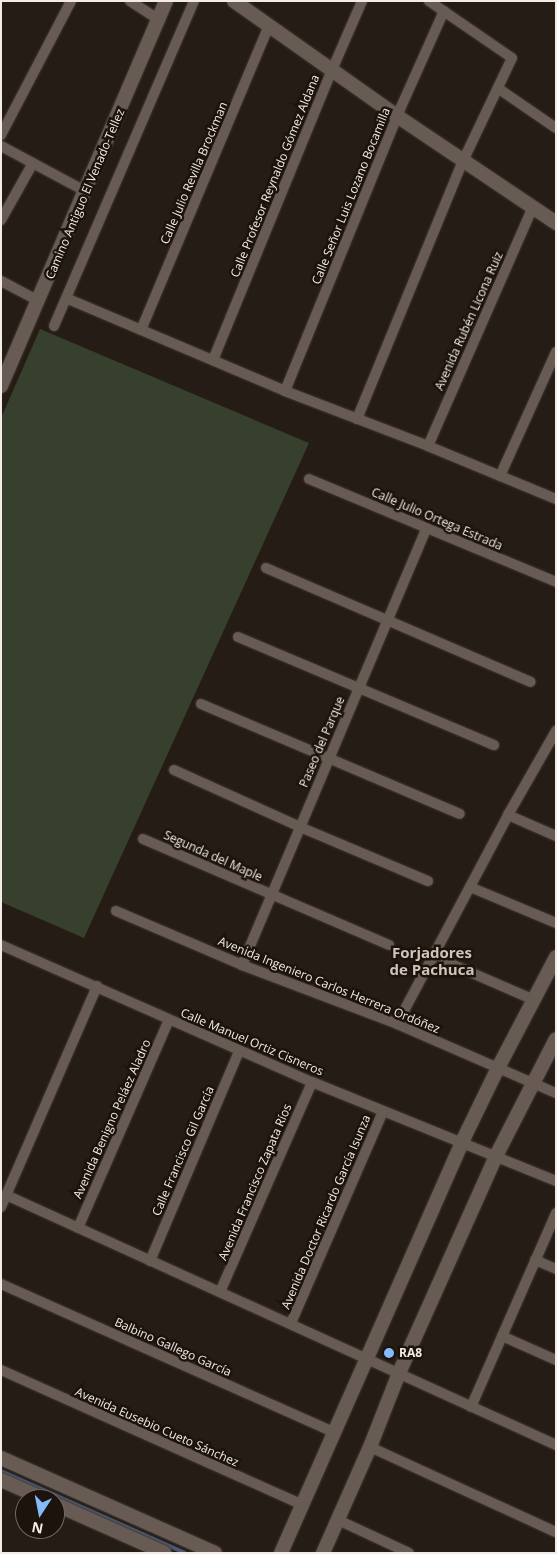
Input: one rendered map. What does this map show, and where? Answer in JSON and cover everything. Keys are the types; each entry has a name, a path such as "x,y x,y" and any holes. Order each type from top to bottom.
{"street":[{"path":"1,135 71,1"},
{"path":"130,1 159,20"},
{"name":"Camino Antiguo El Venado-Tellez","path":"1,386 166,1"},
{"path":"54,326 194,1"},
{"path":"234,1 397,116 556,223"},
{"name":"Calle Profesor Reynaldo Gómez Aldana","path":"213,360 362,1"},
{"path":"358,419 464,161 512,58 429,1"},
{"name":"Calle Señor Luis Lozano Bocamilla","path":"285,391 397,116 444,11"},
{"name":"Calle Julio Revilla Brockman","path":"141,330 269,26"},
{"path":"499,88 556,128"},
{"path":"1,146 85,191"},
{"path":"1,220 33,163"},
{"name":"Avenida Rubén Licona Ruiz","path":"428,446 533,207"},
{"path":"1,281 39,301"},
{"path":"66,298 285,391 428,446 556,499"},
{"path":"500,476 556,352"},
{"name":"Calle Julio Ortega Estrada","path":"309,478 426,529 556,582"},
{"name":"Paseo del Parque","path":"242,965 426,529"},
{"path":"266,568 531,682"},
{"path":"238,637 494,746"},
{"path":"201,704 460,814"},
{"path":"397,1024 508,815 551,751 556,731"},
{"path":"174,770 300,827 428,881"},
{"path":"508,815 556,836"},
{"name":"Segunda del Maple","path":"144,839 390,945"},
{"path":"470,888 556,924"},
{"name":"Avenida Ingeniero Carlos Herrera Ordóñez","path":"116,911 242,965 397,1024 556,1093"},
{"name":"Calle Manuel Ortiz Cisneros","path":"1,945 312,1082 556,1180"},
{"path":"433,956 534,1000"},
{"path":"281,1553 304,1506 462,1142 556,957"},
{"path":"1,1207 97,986"},
{"name":"Avenida Benigno Peláez Aladro","path":"78,1228 169,1020"},
{"path":"323,1553 370,1447 399,1373 496,1156 556,1039"},
{"name":"Calle Francisco Gil García","path":"150,1260 239,1050"},
{"name":"Avenida Francisco Zapata Ríos","path":"220,1292 312,1082"},
{"name":"Avenida Doctor Ricardo García Isunza","path":"291,1323 383,1111"},
{"path":"6,1195 556,1445"},
{"path":"471,1407 556,1213"},
{"path":"535,1260 556,1269"},
{"name":"Balbino Gallego García","path":"1,1284 335,1433"},
{"path":"502,1336 556,1360"},
{"name":"Avenida Eusebio Cueto Sánchez","path":"1,1370 304,1506"},
{"path":"370,1447 556,1532"},
{"path":"1,1458 215,1553"},
{"path":"1,1480 21,1489"},
{"path":"65,1509 156,1551"},
{"path":"338,1520 409,1553"}],"green space":[{"path":"40,329 309,443 84,938 1,902 1,418"}],"waterway":[{"path":"1,1471 185,1553"}],"place":[{"name":"RA8","path":"389,1353"}],"district":[{"name":"Forjadores de Pachuca","path":"432,960"}]}
